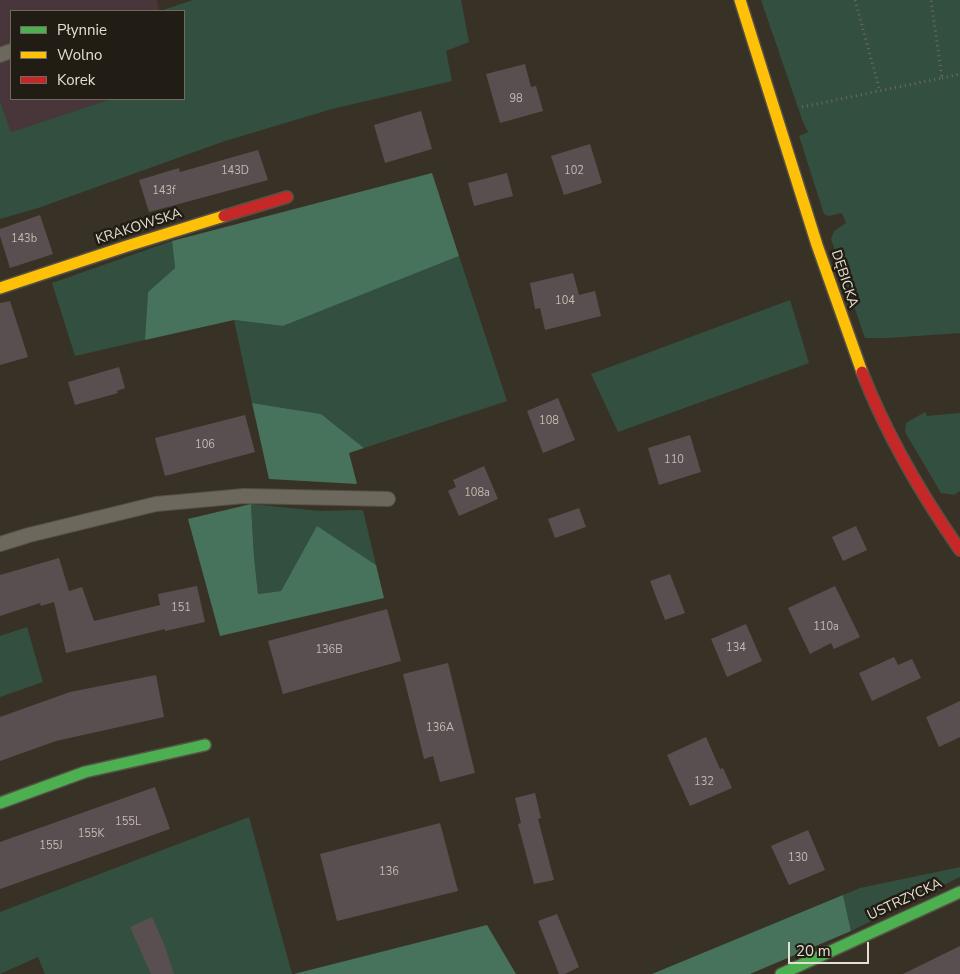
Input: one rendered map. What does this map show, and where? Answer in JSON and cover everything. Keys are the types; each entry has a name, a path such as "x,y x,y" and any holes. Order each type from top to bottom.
{"street":[{"name":"DĘBICKA","path":"740,0 827,278 860,370 882,421 906,465 931,508 960,550"},
{"name":"KRAKOWSKA","path":"0,288 127,246 287,197"},
{"path":"0,803 86,772 205,745"},
{"name":"USTRZYCKA","path":"781,974 960,892"}],"lane":[{"path":"0,544 29,535 156,504 244,496 388,499"}],"path":[{"path":"855,0 880,91"},
{"path":"931,0 942,78"},
{"path":"796,108 960,74"}],"shaded area":[{"path":"0,0 157,0 159,10 10,10 10,100 108,100 11,132 0,101"}],"green space":[{"path":"193,0 461,0 469,42 446,51 452,81 332,109 225,141 38,208 0,219 0,101 11,132 108,100 185,100 185,10 163,10"},
{"path":"761,0 960,0 960,333 865,338 831,239 834,231 846,223 842,213 829,216 824,214 799,136 808,132"},
{"path":"432,173 459,256 283,326 234,320 145,340 148,292 175,268 172,241"},
{"path":"172,241 175,268 148,292 145,340 75,356 52,283"},
{"path":"459,256 507,401 364,448 321,414 252,403 234,320 283,326"},
{"path":"790,300 809,363 618,432 591,374"},
{"path":"252,403 321,414 364,448 349,453 357,484 269,479"},
{"path":"925,412 927,416 960,413 960,491 954,495 941,493 905,432 906,423"},
{"path":"251,504 320,511 363,510 376,565 317,527 281,591 258,594"},
{"path":"251,504 258,594 281,591 317,526 376,565 384,598 220,636 188,519"},
{"path":"27,627 43,682 0,697 0,636"},
{"path":"249,817 292,974 45,974 38,957 0,974 0,912"},
{"path":"960,867 960,877 851,931 843,895 860,888"},
{"path":"843,895 851,931 750,974 652,974"},
{"path":"487,925 516,974 294,974"}],"building":[{"path":"525,64 531,87 536,86 543,111 500,123 486,74"},
{"path":"421,111 432,149 385,163 374,125"},
{"path":"590,144 602,183 564,195 551,156"},
{"path":"258,150 268,180 149,212 139,180 179,168 180,172"},
{"path":"507,173 513,196 474,206 468,183"},
{"path":"40,215 53,254 10,268 0,236 0,229"},
{"path":"573,273 579,295 595,291 601,316 545,330 540,308 535,309 530,283"},
{"path":"10,301 28,357 0,365 0,303"},
{"path":"119,367 125,388 117,391 118,393 75,405 68,382"},
{"path":"558,398 575,440 543,453 527,411"},
{"path":"245,415 255,452 165,476 155,438"},
{"path":"690,435 701,472 659,485 648,448"},
{"path":"484,466 498,499 459,516 448,491 456,487 453,480"},
{"path":"579,508 586,527 555,538 548,519"},
{"path":"856,526 867,550 843,561 832,537"},
{"path":"59,558 69,591 82,587 94,621 160,605 158,594 197,586 205,622 165,631 165,629 66,653 54,602 41,606 40,603 0,616 0,575"},
{"path":"670,574 685,613 665,620 650,581"},
{"path":"835,586 860,637 834,649 831,643 810,654 788,608"},
{"path":"387,609 401,661 283,694 268,641"},
{"path":"746,624 762,661 727,677 711,639"},
{"path":"894,657 898,665 912,659 921,678 872,701 859,673"},
{"path":"448,663 475,773 440,782 433,756 424,759 403,674"},
{"path":"156,675 164,717 56,741 0,761 0,717 70,692"},
{"path":"960,701 960,737 939,747 926,717"},
{"path":"706,737 720,769 723,768 732,788 690,806 667,755"},
{"path":"155,787 170,829 0,889 0,842"},
{"path":"535,793 541,818 538,819 554,880 534,884 518,824 521,823 515,798"},
{"path":"440,823 458,891 337,921 320,854"},
{"path":"808,830 825,870 789,885 771,846"},
{"path":"557,914 579,967 565,974 559,974 538,921"},
{"path":"152,917 174,974 151,974 130,927"},
{"path":"960,946 960,974 903,974"}],"traffic: fast":[{"path":"0,803 85,772 205,745"},
{"path":"781,974 960,892"}],"traffic: slow":[{"path":"740,0 817,245 862,372"},
{"path":"0,288 224,216"}],"traffic: jam":[{"path":"224,216 287,197"},
{"path":"862,372 882,419 906,464 960,550"}]}
